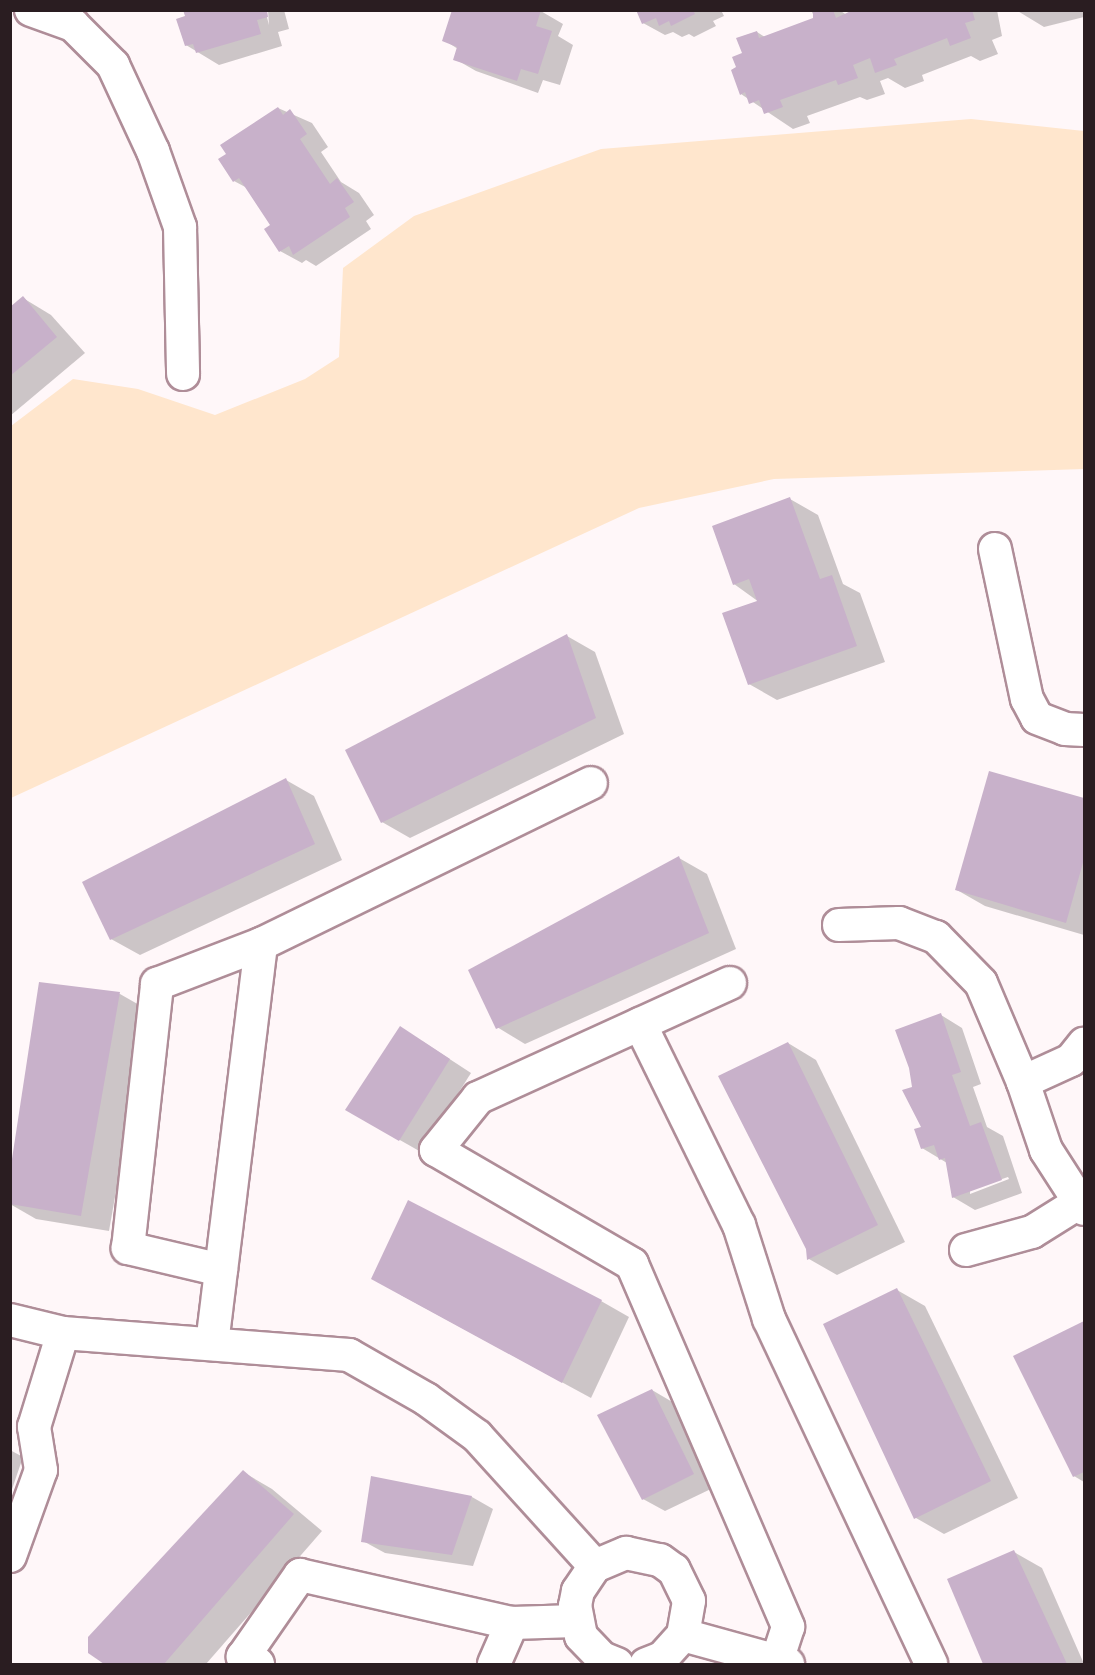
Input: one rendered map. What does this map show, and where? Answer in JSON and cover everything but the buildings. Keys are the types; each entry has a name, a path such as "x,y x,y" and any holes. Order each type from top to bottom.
{"street":[{"path":"10,27 17,10"},
{"path":"31,10 73,25 113,65 153,151 180,227 183,374"},
{"path":"995,549 1032,709 1037,718 1065,729 1084,730"},
{"path":"221,1270 128,1248 157,984 261,944 591,783"},
{"path":"839,925 899,923 936,937 981,982 1023,1082 1046,1150 1082,1205 1032,1232 966,1250"},
{"path":"212,1344 261,944"},
{"path":"683,1635 783,1662 788,1627 632,1264 436,1150 478,1098 730,983"},
{"path":"640,1024 739,1226 769,1318 931,1665"},
{"path":"1023,1082 1071,1060 1084,1044"},
{"path":"10,1320 63,1333 349,1355 426,1399 477,1436 595,1566"},
{"path":"10,1556 41,1470 34,1427 63,1333"},
{"path":"617,1665 590,1648 576,1621 578,1591 595,1566 609,1557 635,1553 660,1560 674,1570 689,1601 683,1635 662,1658 646,1665"},
{"path":"258,1665 243,1657 300,1575 512,1623 576,1621"},
{"path":"494,1665 512,1623"}],"shaded area":[{"path":"971,119 1084,131 1084,469 774,479 639,508 11,798 11,426 73,379 138,389 215,415 305,379 339,357 343,268 414,216 601,149"}]}
